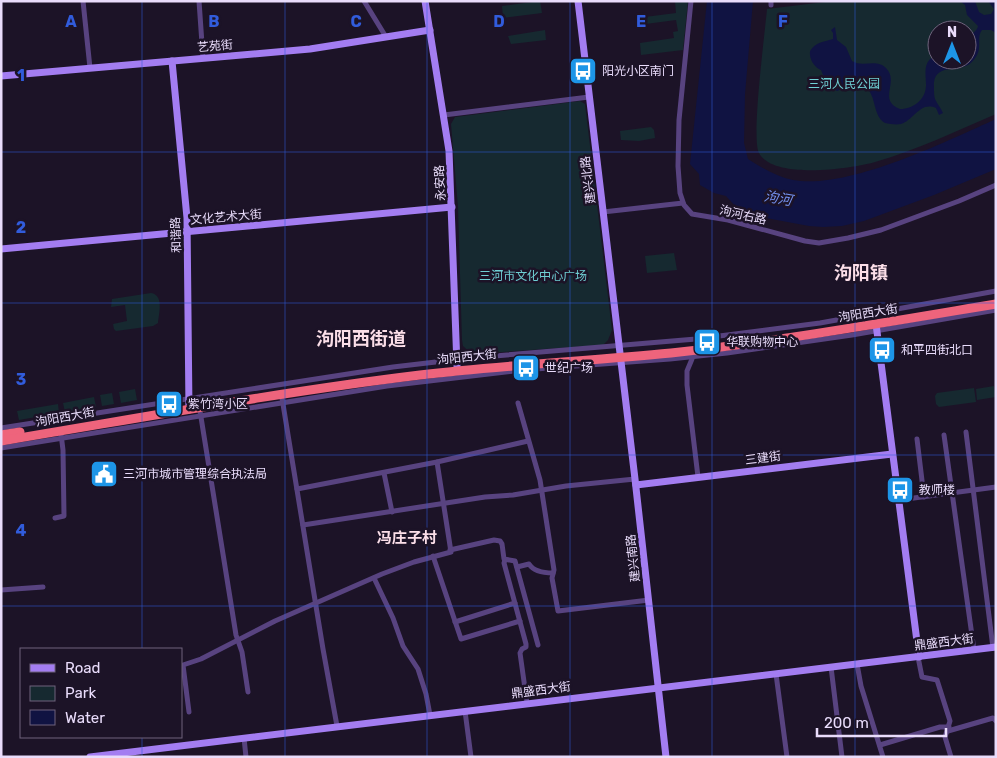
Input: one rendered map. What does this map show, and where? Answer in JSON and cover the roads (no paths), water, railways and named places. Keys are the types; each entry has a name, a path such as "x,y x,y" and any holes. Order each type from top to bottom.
{"highway":[{"name":"泃阳西大街","path":"1,441 61,434 194,406 282,399 390,379 620,354 786,333 996,298"},
{"name":"泃阳西大街","path":"1,435 194,406 457,362 620,354 691,354 786,338 877,327 996,304"}],"street":[{"path":"83,1 90,68"},
{"path":"199,1 203,58"},
{"path":"364,1 386,37"},
{"name":"永安路","path":"425,1 449,151 457,362"},
{"name":"建兴北路","path":"578,1 620,354"},
{"path":"603,212 683,203 678,188 678,140 692,1"},
{"name":"艺苑街","path":"1,76 310,49 430,30"},
{"name":"和谐路","path":"174,60 190,231 194,406"},
{"path":"444,115 589,97"},
{"name":"泃河右路","path":"683,203 690,213 697,216 728,220 819,243 881,230 996,185"},
{"name":"文化艺术大街","path":"1,249 452,207"},
{"path":"620,354 696,339 820,323 996,291"},
{"path":"951,757 945,737 950,721 937,680 922,677 877,327 996,310"},
{"name":"建兴南路","path":"620,354 666,757"},
{"path":"691,354 687,384 698,478"},
{"path":"282,399 337,726"},
{"path":"518,403 542,490 553,573 552,578 558,611 649,600"},
{"path":"1,428 194,406 238,640 242,652 248,692"},
{"path":"966,432 994,648"},
{"path":"1,448 61,434 64,516 55,518"},
{"path":"944,435 974,650"},
{"path":"917,439 924,496"},
{"path":"297,489 437,462 528,441"},
{"name":"三建街","path":"636,482 698,478 892,454"},
{"path":"437,462 450,550"},
{"path":"384,472 392,512"},
{"path":"303,525 484,497 636,482"},
{"path":"899,500 996,487"},
{"path":"189,712 183,665 201,659 275,621 414,562 450,552 450,550 499,540 502,544 504,563 526,644 526,647 520,653 527,703"},
{"path":"433,556 461,639 520,621"},
{"path":"505,560 515,560 538,645"},
{"path":"517,567 529,564 534,570 553,573"},
{"path":"374,578 393,618 403,646 418,669 430,715"},
{"path":"1,590 43,587"},
{"path":"455,622 516,603"},
{"name":"鼎盛西大街","path":"90,757 994,648"},
{"path":"858,664 861,686 884,757"},
{"path":"831,667 842,757"},
{"path":"776,674 787,757"},
{"path":"465,711 471,757"},
{"path":"880,745 940,727 948,729 993,718 996,721"},
{"path":"244,738 246,757"}],"water":[{"name":"泃河","path":"707,1 753,1 745,94 744,143 748,159 759,166 793,180 815,181 840,178 896,162 996,119 996,169 864,221 842,226 809,226 761,217 736,207 726,196 714,193 700,185 699,174 690,164"},
{"path":"960,1 975,1 979,12 984,15 991,14 994,9 988,1 996,1 996,33 991,30 982,30 979,37 977,55 977,20 972,20 967,15 965,5"},
{"path":"835,27 837,40 846,47 852,61 861,64 874,63 882,65 890,73 890,101 900,109 914,105 924,95 927,64 927,70 945,70 937,74 934,88 934,96 943,113 939,115 936,108 926,107 901,124 885,123 880,119 871,93 867,88 861,85 850,85 837,91 834,89 835,84 823,75 821,70 812,62 810,51 817,44 833,39 831,30"}],"place":[{"name":"阳光小区南门","path":"583,71"},
{"name":"华联购物中心","path":"707,342"},
{"name":"和平四街北口","path":"882,350"},
{"name":"世纪广场","path":"526,368"},
{"name":"紫竹湾小区","path":"169,404"},
{"name":"三河市城市管理综合执法局","path":"104,474"},
{"name":"教师楼","path":"900,490"}],"district":[{"name":"泃阳镇","path":"861,273"},
{"name":"泃阳西街道","path":"361,339"},
{"name":"冯庄子村","path":"407,538"}],"park label":[{"name":"三河人民公园","path":"844,84"},
{"name":"三河市文化中心广场","path":"533,276"}]}
